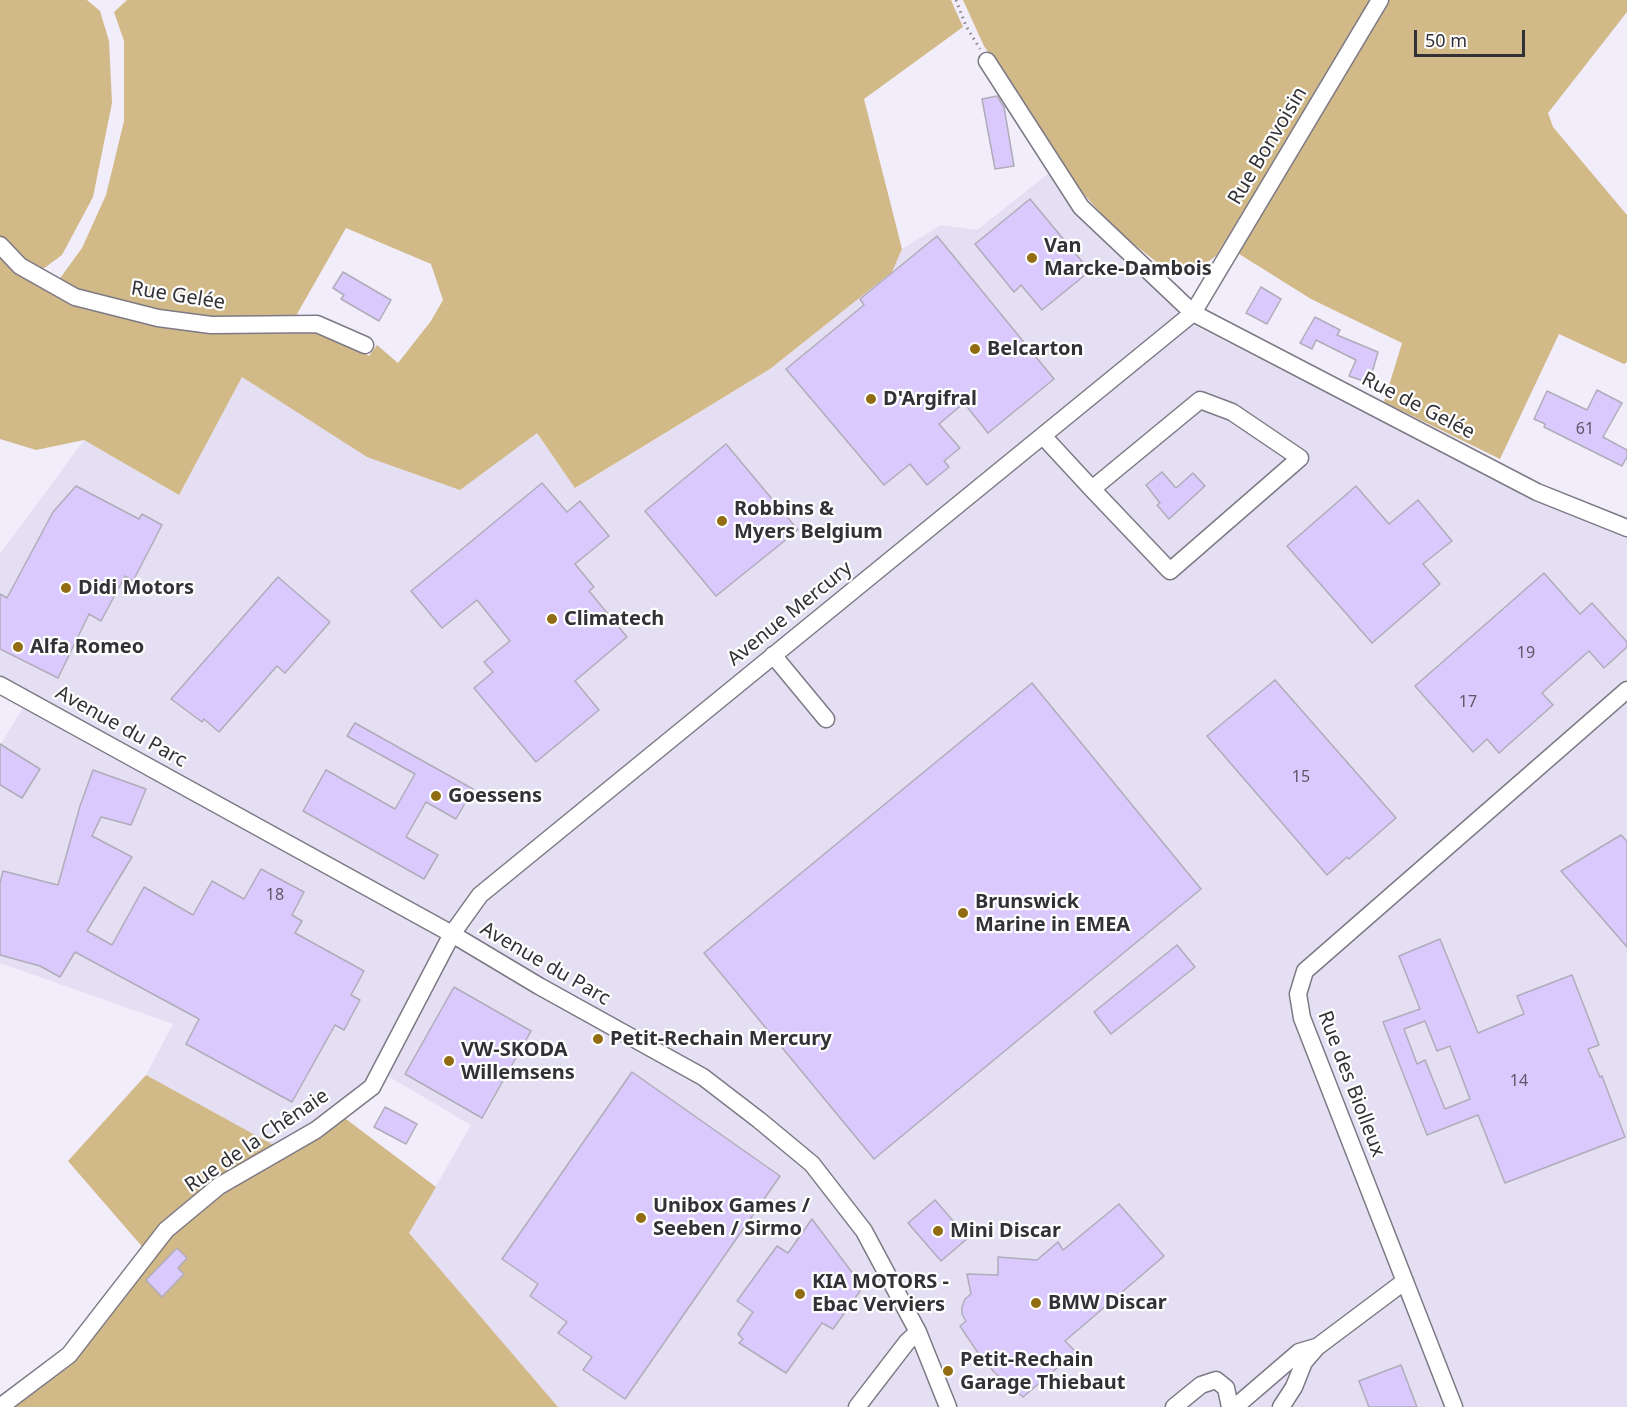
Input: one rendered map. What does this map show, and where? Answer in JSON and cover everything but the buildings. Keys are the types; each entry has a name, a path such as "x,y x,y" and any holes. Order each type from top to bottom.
{"street":[{"name":"Rue Bonvoisin","path":"1192,313 1380,0"},
{"name":"Rue de Gelée","path":"987,61 1081,207 1192,313 1537,492 1627,528"},
{"name":"Rue Gelée","path":"0,244 20,266 75,297 159,318 211,325 317,324 365,345"},
{"name":"Avenue Mercury","path":"452,934 480,895 1192,313"},
{"path":"1043,436 1092,489 1170,571 1300,458 1232,412 1200,400 1092,489"},
{"path":"773,655 826,719"},
{"name":"Avenue du Parc","path":"0,685 452,934 539,986 703,1077 812,1164 864,1231 918,1332 948,1407"},
{"name":"Rue des Biolleux","path":"1454,1407 1302,1018 1298,994 1305,971 1627,690"},
{"name":"Rue de la Chênaie","path":"0,1407 69,1355 166,1230 219,1186 316,1130 372,1087 452,934"},
{"path":"1281,1407 1294,1387 1304,1362 1317,1347 1405,1281"},
{"path":"857,1407 907,1342 918,1332"},
{"path":"1174,1407 1201,1385 1216,1380 1226,1388 1232,1407 1299,1352 1317,1347"}],"path":[{"path":"956,0 966,26 987,61"}],"shaded area":[{"path":"0,0 87,0 100,11 109,41 112,103 93,197 62,255 43,269 27,266 0,238"},
{"path":"127,0 951,0 963,27 864,99 902,249 892,272 770,369 575,488 537,433 460,490 367,457 242,377 179,495 84,440 36,450 0,439 0,256 10,266 77,302 201,328 295,329 333,333 369,356 377,345 398,363 431,321 443,300 431,264 346,228 293,321 210,320 82,294 58,281 82,248 106,195 124,121 124,41 114,12"},
{"path":"963,0 1372,0 1216,256 1189,275 1168,271 1116,230 1080,190 1017,92 984,46"},
{"path":"1385,0 1627,0 1627,12 1548,113 1553,127 1627,215 1627,362 1624,364 1559,334 1500,459 1384,402 1402,343 1311,299 1236,252"},
{"path":"1049,173 1187,322 1537,500 1627,536 1627,1407 558,1407 409,1233 471,1125 386,1075 277,1147 146,1075 173,1024 0,963 0,745 23,708 0,686 0,554 84,440 179,495 242,377 367,457 537,433 576,488 770,369 892,272 902,249 941,225 977,230"},
{"path":"146,1075 277,1147 212,1179 145,1250 68,1161"},
{"path":"342,1116 436,1187 409,1233 558,1407 7,1407 78,1351 155,1245 233,1175"}],"place":[{"name":"Van Marcke-Dambois","path":"1032,258"},
{"name":"Belcarton","path":"975,349"},
{"name":"D'Argifral","path":"871,399"},
{"name":"Robbins & Myers Belgium","path":"722,521"},
{"name":"Didi Motors","path":"66,588"},
{"name":"Climatech","path":"552,619"},
{"name":"Alfa Romeo","path":"18,647"},
{"name":"Goessens","path":"436,796"},
{"name":"Brunswick Marine in EMEA","path":"963,913"},
{"name":"Petit-Rechain Mercury","path":"598,1039"},
{"name":"VW-SKODA Willemsens","path":"449,1061"},
{"name":"Unibox Games / Seeben / Sirmo","path":"641,1218"},
{"name":"Mini Discar","path":"938,1231"},
{"name":"KIA MOTORS - Ebac Verviers","path":"800,1294"},
{"name":"BMW Discar","path":"1036,1303"},
{"name":"Petit-Rechain Garage Thiebaut","path":"948,1371"}]}
